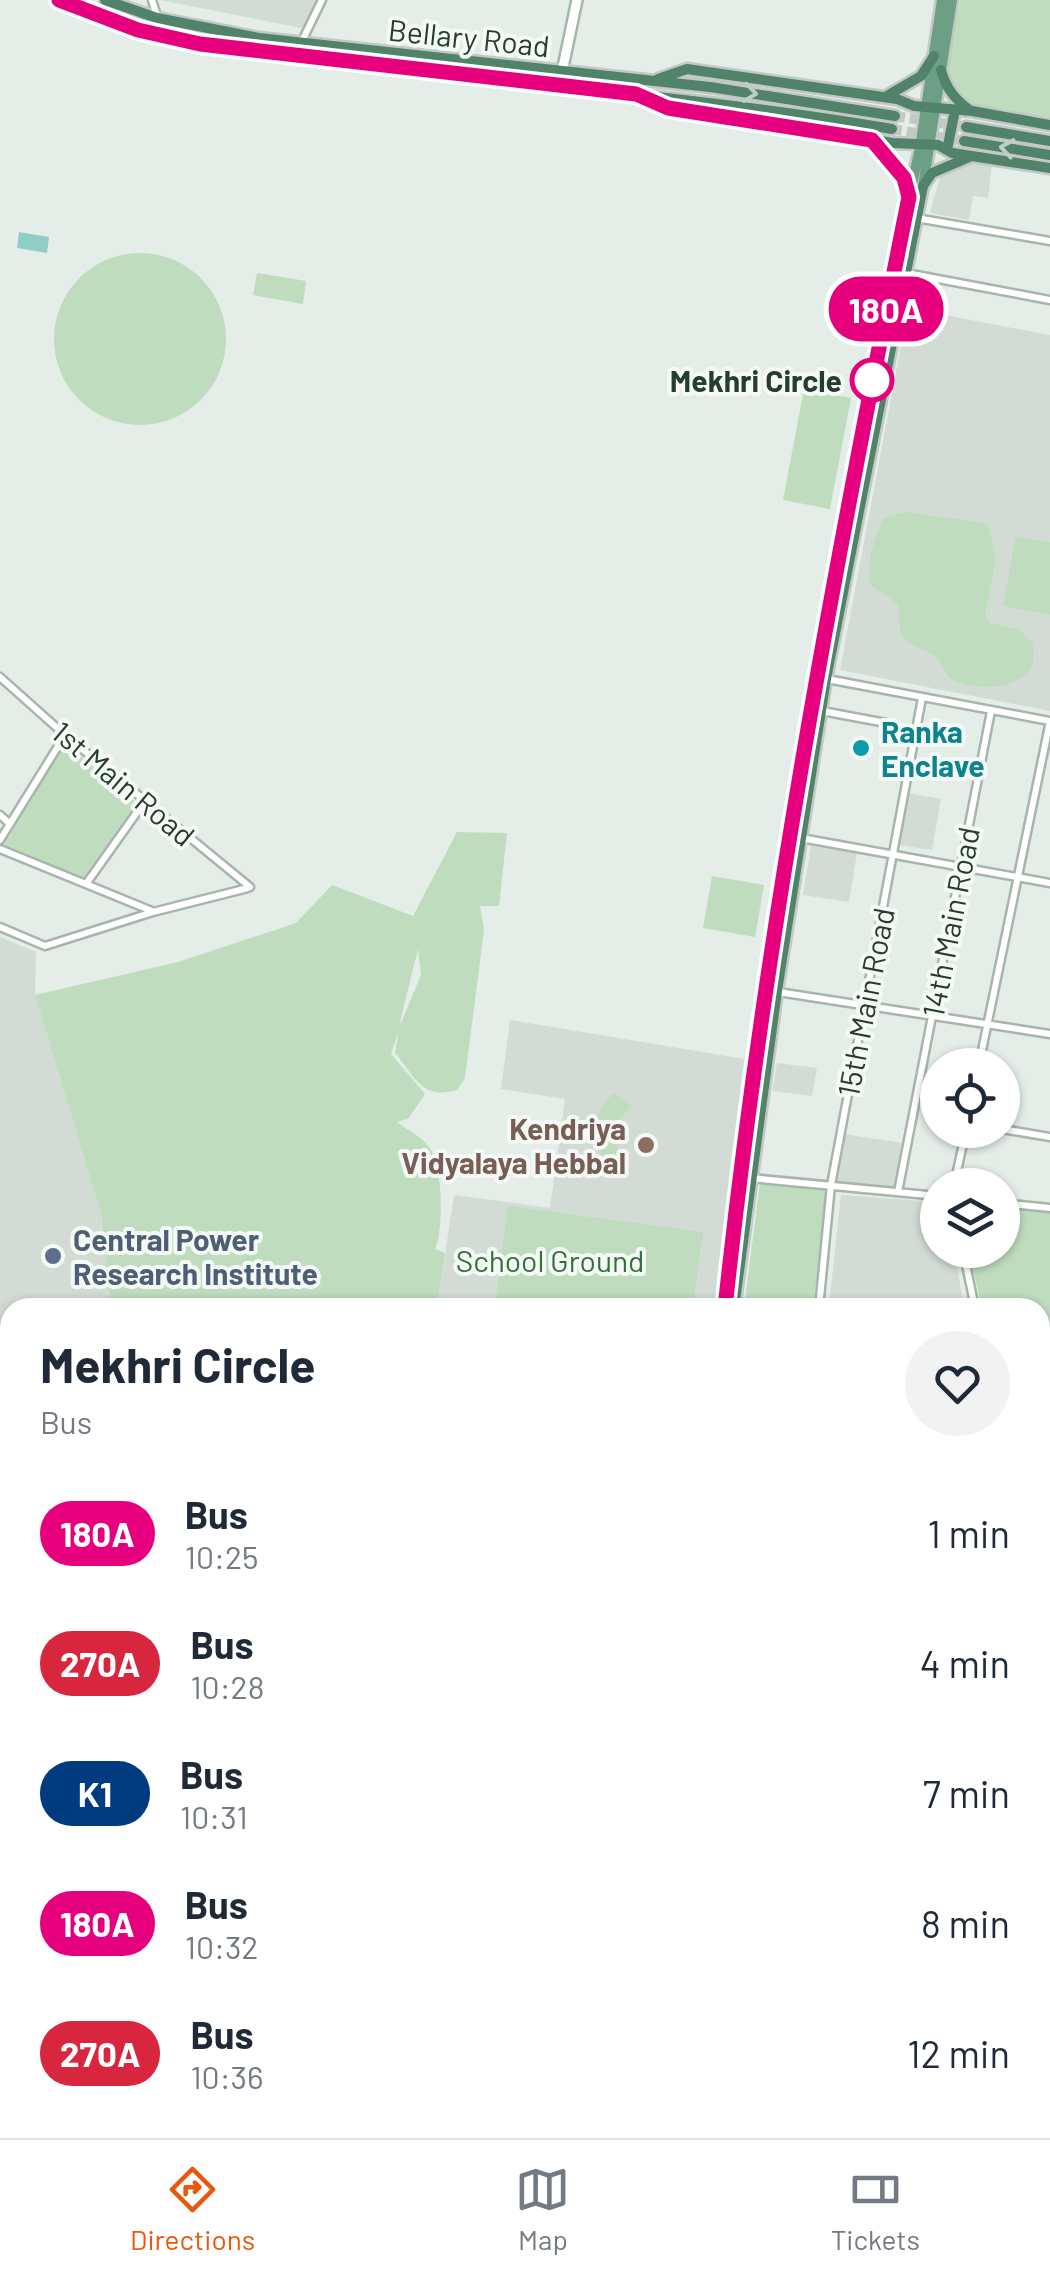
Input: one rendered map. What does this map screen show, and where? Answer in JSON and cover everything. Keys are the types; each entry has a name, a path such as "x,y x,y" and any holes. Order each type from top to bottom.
{"highway":[{"name":"Bellary Road","path":"59,0 138,30 200,44 636,94"},
{"name":"Bellary Road","path":"105,0 157,18 301,43 654,80"},
{"path":"884,97 922,76 934,56"},
{"path":"654,80 687,69 1050,125"},
{"path":"942,70 945,84 972,112"},
{"path":"654,80 895,116"},
{"path":"636,94 892,129"},
{"path":"636,94 668,108 872,140 926,142 972,156 1050,168"},
{"path":"948,150 955,110"},
{"path":"966,127 1050,141"},
{"path":"726,1298 752,1082 814,684 909,197 904,178 872,140"},
{"path":"964,141 1050,155"},
{"path":"735,1298 799,838 916,218 923,186 932,173 972,156"}],"main road":[{"path":"562,72 577,0"},
{"path":"923,186 942,0"},
{"path":"931,108 942,70 952,0"},
{"path":"909,197 926,142"}],"street":[{"path":"152,0 157,18"},
{"path":"301,43 322,0"},
{"path":"916,218 1050,240"},
{"path":"906,274 1050,300"},
{"name":"1st Main Road","path":"0,676 250,888 153,912"},
{"path":"826,679 1050,721 982,1048"},
{"name":"15th Main Road","path":"819,1298 831,1186 922,698"},
{"path":"821,711 886,723"},
{"name":"14th Main Road","path":"898,1192 991,711"},
{"path":"0,840 65,734"},
{"path":"86,884 145,801"},
{"path":"0,815 10,824"},
{"path":"799,838 1050,883"},
{"path":"0,849 153,912"},
{"path":"0,927 46,946 153,912"},
{"path":"777,991 1050,1034"},
{"path":"1020,1132 1050,1138"},
{"path":"750,1178 920,1194"},
{"path":"1020,1205 1050,1208"},
{"path":"967,1268 973,1298"}],"shaded area":[{"path":"160,0 320,0 306,29"},
{"path":"968,163 992,165 988,198 973,196 969,220 930,213 939,180 947,171"},
{"path":"908,308 1050,335 1050,711 840,670"},
{"path":"908,793 941,799 932,850 899,845"},
{"path":"811,846 857,853 849,902 803,895"},
{"name":"Central Power Research Institute","path":"0,937 36,952 35,995 101,1214 110,1298 0,1298"},
{"name":"Kendriya Vidyalaya Hebbal","path":"510,1020 744,1059 716,1298 439,1298 454,1195 550,1208 565,1099 501,1089"},
{"path":"777,1063 817,1068 812,1096 772,1091"},
{"path":"844,1134 902,1143 895,1190 837,1182"},
{"path":"841,1195 920,1201 920,1268 957,1268 962,1298 830,1298"}],"green space":[{"path":"960,0 1050,0 1050,118 985,108 957,93 948,64"},
{"path":"140,253 173,260 201,278 219,306 226,339 219,372 201,400 173,418 140,425 107,418 79,400 61,372 54,339 61,306 79,278 107,260"},
{"path":"257,273 306,281 303,304 253,295"},
{"path":"804,389 851,398 830,509 783,500"},
{"path":"906,512 984,523 989,527 996,559 985,615 990,623 1018,629 1033,642 1032,665 1022,678 982,687 962,683 950,678 935,656 904,639 898,604 870,585 870,555 883,518"},
{"path":"1016,536 1050,542 1050,615 1003,606"},
{"path":"65,743 137,803 84,878 4,845"},
{"path":"457,832 507,833 499,906 480,906 484,930 465,1078 457,1090 445,1092 421,1085 395,1053 399,1030 391,1054 425,1094 408,1119 397,1122 426,1143 437,1167 441,1213 435,1249 445,1253 438,1298 110,1298 101,1214 35,995 178,962 296,923 332,885 413,916","holes":["418,949 421,975 400,1022"]},
{"path":"712,876 764,885 755,937 703,928"},
{"path":"613,1093 632,1106 610,1133 624,1160 607,1169 594,1130 599,1112"},
{"path":"760,1183 828,1191 814,1298 745,1298"},
{"name":"School Ground","path":"508,1206 703,1232 694,1298 496,1298"},
{"path":"1020,1209 1050,1213 1050,1298 980,1298 972,1268 1020,1268"}],"water":[{"path":"19,232 49,237 47,253 17,248"}],"tunnel":[{"path":"895,116 966,127"},
{"path":"892,129 964,141"}],"bus line":[{"name":"180A","path":"59,0 138,30 200,44 636,94 668,108 872,140 904,178 909,197 814,684 752,1082 726,1298"}],"place":[{"name":"Mekhri Circle","path":"872,380"},
{"name":"Ranka Enclave","path":"861,748"},
{"name":"Kendriya Vidyalaya Hebbal","path":"646,1145"},
{"name":"Central Power Research Institute","path":"53,1256"}]}
